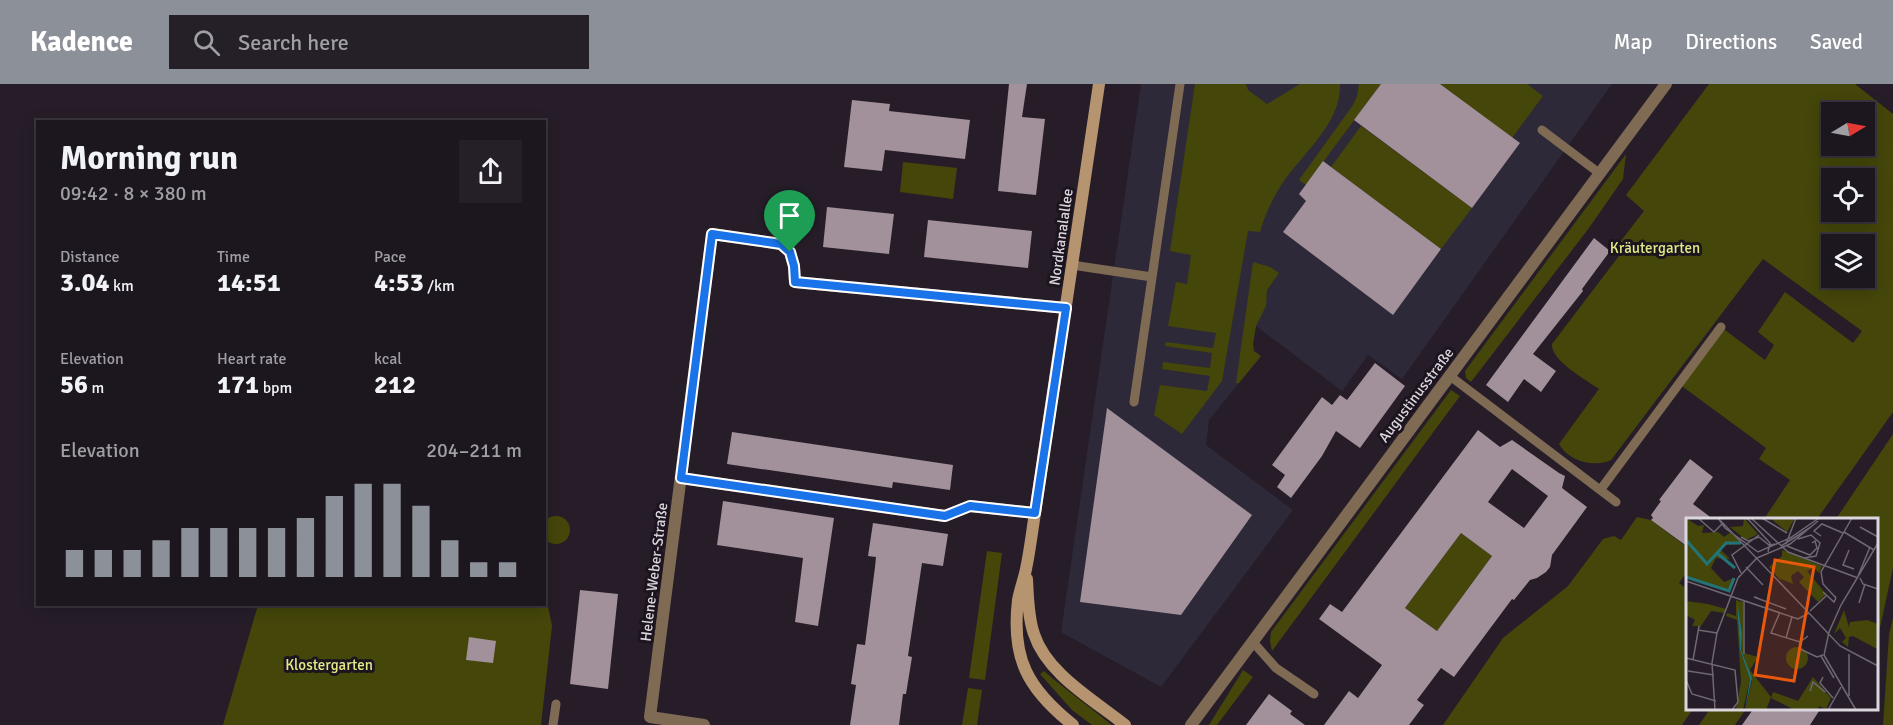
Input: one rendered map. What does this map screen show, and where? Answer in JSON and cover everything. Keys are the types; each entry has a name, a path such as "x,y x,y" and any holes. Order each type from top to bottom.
{"main road":[{"name":"Nordkanalallee","path":"1073,725 1038,692 1026,674 1018,651 1016,625 1018,597 1026,571 1100,84"},
{"name":"Nordkanalallee","path":"1026,571 1033,633 1047,661 1060,674 1125,725"}],"street":[{"name":"Augustinusstraße","path":"1191,725 1666,84"},
{"name":"Helene-Weber-Straße","path":"704,725 650,717 712,234 781,244 790,252 795,282 1066,308"},
{"path":"681,478 945,516 970,506 1035,513"}],"lane":[{"path":"1134,402 1180,84"},
{"path":"1542,130 1599,173"},
{"path":"1072,265 1152,276"},
{"path":"1600,489 1721,327"},
{"path":"1450,376 1616,502"},
{"path":"1252,641 1276,668 1314,694"},
{"path":"553,725 556,704"}],"shaded area":[{"path":"1141,84 1612,84 1402,379 1368,355 1342,391 1256,326 1254,351 1261,356 1209,420 1206,445 1293,510 1161,687 1061,632"}],"green space":[{"path":"1195,84 1246,84 1248,90 1267,104 1300,84 1340,84 1339,97 1329,122 1282,184 1260,232 1248,231 1222,381 1182,434 1154,415 1160,385 1207,391 1210,376 1162,369 1163,362 1210,368 1212,353 1165,346 1166,342 1213,348 1216,333 1168,326 1176,282 1187,284 1191,255 1170,251"},
{"path":"1359,84 1381,84 1306,185 1299,180 1353,105"},
{"path":"1440,84 1527,84 1543,96 1512,138"},
{"name":"Kräutergarten","path":"1709,84 1855,84 1893,114 1893,412 1818,518 1765,518 1790,480 1759,459 1766,448 1679,384 1721,327 1765,360 1774,345 1758,332 1785,292 1853,343 1862,331 1763,259 1611,460 1589,463 1575,459 1563,450 1559,444 1599,389 1563,363 1557,357 1552,344 1622,252 1617,246 1644,211 1626,195"},
{"path":"1361,126 1472,208 1441,249 1331,167"},
{"path":"1626,154 1623,179 1589,228 1471,382 1466,378 1465,371"},
{"path":"903,162 957,168 953,199 900,192"},
{"path":"1253,262 1270,267 1279,273 1267,290 1266,306 1256,326 1254,351 1261,356 1239,383 1236,383"},
{"path":"1451,390 1460,396 1272,651 1271,632"},
{"path":"1893,434 1893,568 1878,637 1878,518 1837,518"},
{"path":"556,516 566,520 570,530 566,540 556,544 546,540 546,520"},
{"path":"1637,517 1651,520 1686,546 1686,573 1679,583 1686,588 1686,710 1692,710 1682,725 1443,725 1503,638 1568,586 1603,539 1614,536 1621,540"},
{"path":"1461,533 1492,556 1437,631 1405,608"},
{"path":"987,551 1002,553 985,680 969,678"},
{"name":"Klostergarten","path":"546,596 552,626 541,725 223,725 258,606 546,606"},
{"path":"1893,618 1893,725 1883,725 1889,634"},
{"path":"1243,670 1253,677 1217,725 1209,725"},
{"path":"1044,671 1112,725 1092,725 1072,710 1040,674"},
{"path":"968,688 982,690 977,725 962,725"},
{"path":"1709,710 1745,710 1735,725 1699,725"}],"building":[{"path":"1009,84 1027,84 1022,117 1045,119 1036,195 998,191"},
{"path":"1381,84 1440,84 1520,143 1472,208 1354,120"},
{"path":"852,100 890,104 889,111 970,120 965,159 885,150 882,171 844,167"},
{"path":"1323,161 1441,249 1393,315 1283,232 1306,201 1299,194"},
{"path":"827,207 894,214 889,254 823,247"},
{"path":"928,220 1032,231 1028,268 924,257"},
{"path":"1594,238 1610,251 1582,289 1583,291 1533,354 1556,371 1541,392 1524,379 1508,402 1486,385"},
{"path":"1375,363 1405,386 1360,448 1336,431 1322,456 1291,498 1277,487 1285,475 1272,465 1322,397 1332,405 1340,395 1347,400"},
{"path":"1107,408 1252,515 1181,615 1080,602"},
{"path":"1478,430 1500,447 1512,440 1565,476 1562,488 1587,507 1552,555 1550,567 1537,578 1530,580 1514,600 1512,599 1454,677 1441,668 1417,700 1424,705 1409,725 1324,725 1349,691 1358,698 1382,665 1319,619 1330,604 1342,612","holes":["1512,469 1548,496 1524,528 1488,502","1461,533 1492,556 1437,631 1405,608"]},
{"path":"732,432 953,465 950,490 893,482 892,488 727,464"},
{"path":"1690,459 1713,477 1693,504 1712,518 1686,518 1686,546 1651,520 1653,518 1651,515 1661,501 1659,500"},
{"path":"723,501 834,518 818,626 795,622 803,558 717,545"},
{"path":"873,523 948,534 943,566 922,563 908,656 912,657 906,694 903,694 899,725 850,725 856,685 851,684 857,644 865,645 875,567 876,557 868,556"},
{"path":"580,590 618,594 608,689 570,684"},
{"path":"469,637 496,641 493,663 466,660"},
{"path":"1269,694 1292,711 1290,714 1305,725 1246,725"},
{"path":"1753,710 1820,710 1810,725 1742,725"}],"route":[{"path":"712,234 781,244 790,252 795,282 1066,308 1035,513 970,506 945,516 681,478 712,234"}]}
